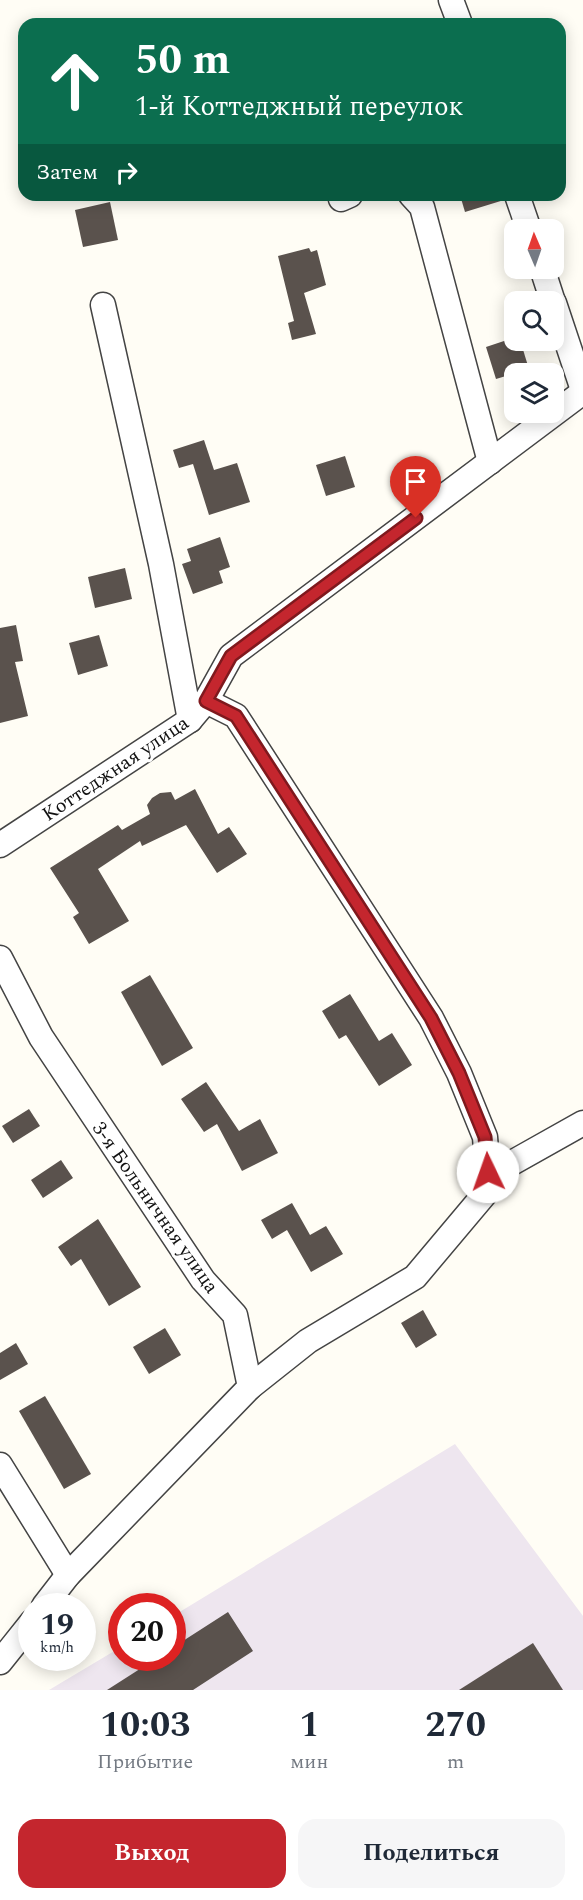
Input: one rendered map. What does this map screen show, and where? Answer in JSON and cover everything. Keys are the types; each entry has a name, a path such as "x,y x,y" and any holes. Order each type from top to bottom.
{"street":[{"path":"452,0 458,18"},
{"path":"416,201 422,207 490,462"},
{"path":"519,201 525,219"},
{"path":"103,305 161,564 190,720"},
{"name":"Коттеджная улица","path":"0,845 190,720 206,701 231,656 583,391 564,335"},
{"path":"206,701 236,716 431,1018 459,1073 485,1137 489,1189"},
{"name":"3-я Больничная улица","path":"0,958 41,1036 203,1280 235,1315 250,1387"},
{"path":"54,1593 68,1575 250,1387 308,1341 415,1277 510,1164 583,1123"},
{"path":"0,1466 68,1575"},
{"path":"0,1662 18,1640"}],"shaded area":[{"path":"455,1444 583,1616 583,1690 49,1690 81,1671 96,1671 96,1662 108,1655 108,1671 186,1671 186,1608"}],"building":[{"path":"462,201 501,201 465,212"},
{"path":"110,202 118,240 83,247 75,210"},
{"path":"309,248 311,252 317,250 326,285 304,293 316,334 292,340 288,323 294,321 278,256"},
{"path":"504,341 504,351 523,351 527,363 504,363 504,377 496,379 486,347"},
{"path":"204,440 214,470 237,463 250,502 209,515 193,464 179,468 173,450"},
{"path":"345,456 355,487 326,496 316,465"},
{"path":"220,537 230,567 219,571 223,583 193,594 182,564 191,561 187,549"},
{"path":"125,568 132,599 95,608 88,577"},
{"path":"16,625 23,661 15,662 28,716 0,723 0,628"},
{"path":"99,635 108,666 78,675 69,643"},
{"path":"195,789 218,834 229,827 247,854 217,873 186,825 142,846 140,841 98,869 129,921 89,944 73,917 79,913 50,868 118,825 122,830 150,814 147,805 160,793 171,792 175,800"},
{"path":"150,975 193,1048 162,1066 121,992"},
{"path":"350,994 379,1041 392,1033 412,1065 379,1086 346,1035 339,1039 322,1011"},
{"path":"206,1082 239,1131 260,1119 278,1153 242,1171 217,1124 204,1132 181,1099"},
{"path":"29,1109 40,1126 13,1143 2,1126"},
{"path":"61,1160 73,1178 43,1198 31,1180"},
{"path":"292,1203 310,1235 326,1226 343,1254 311,1272 287,1230 272,1239 261,1220"},
{"path":"98,1219 141,1287 109,1306 81,1259 71,1266 58,1247"},
{"path":"423,1310 437,1335 416,1348 401,1323"},
{"path":"165,1328 181,1355 149,1374 133,1347"},
{"path":"16,1343 28,1364 0,1380 0,1353"},
{"path":"45,1396 91,1474 64,1489 19,1411"},
{"path":"228,1612 253,1651 193,1690 107,1690 137,1671 186,1671 186,1639"},
{"path":"533,1643 563,1690 459,1690"}],"route":[{"path":"416,518 231,656 206,701 236,716 431,1018 459,1073 485,1137 488,1172"}]}
